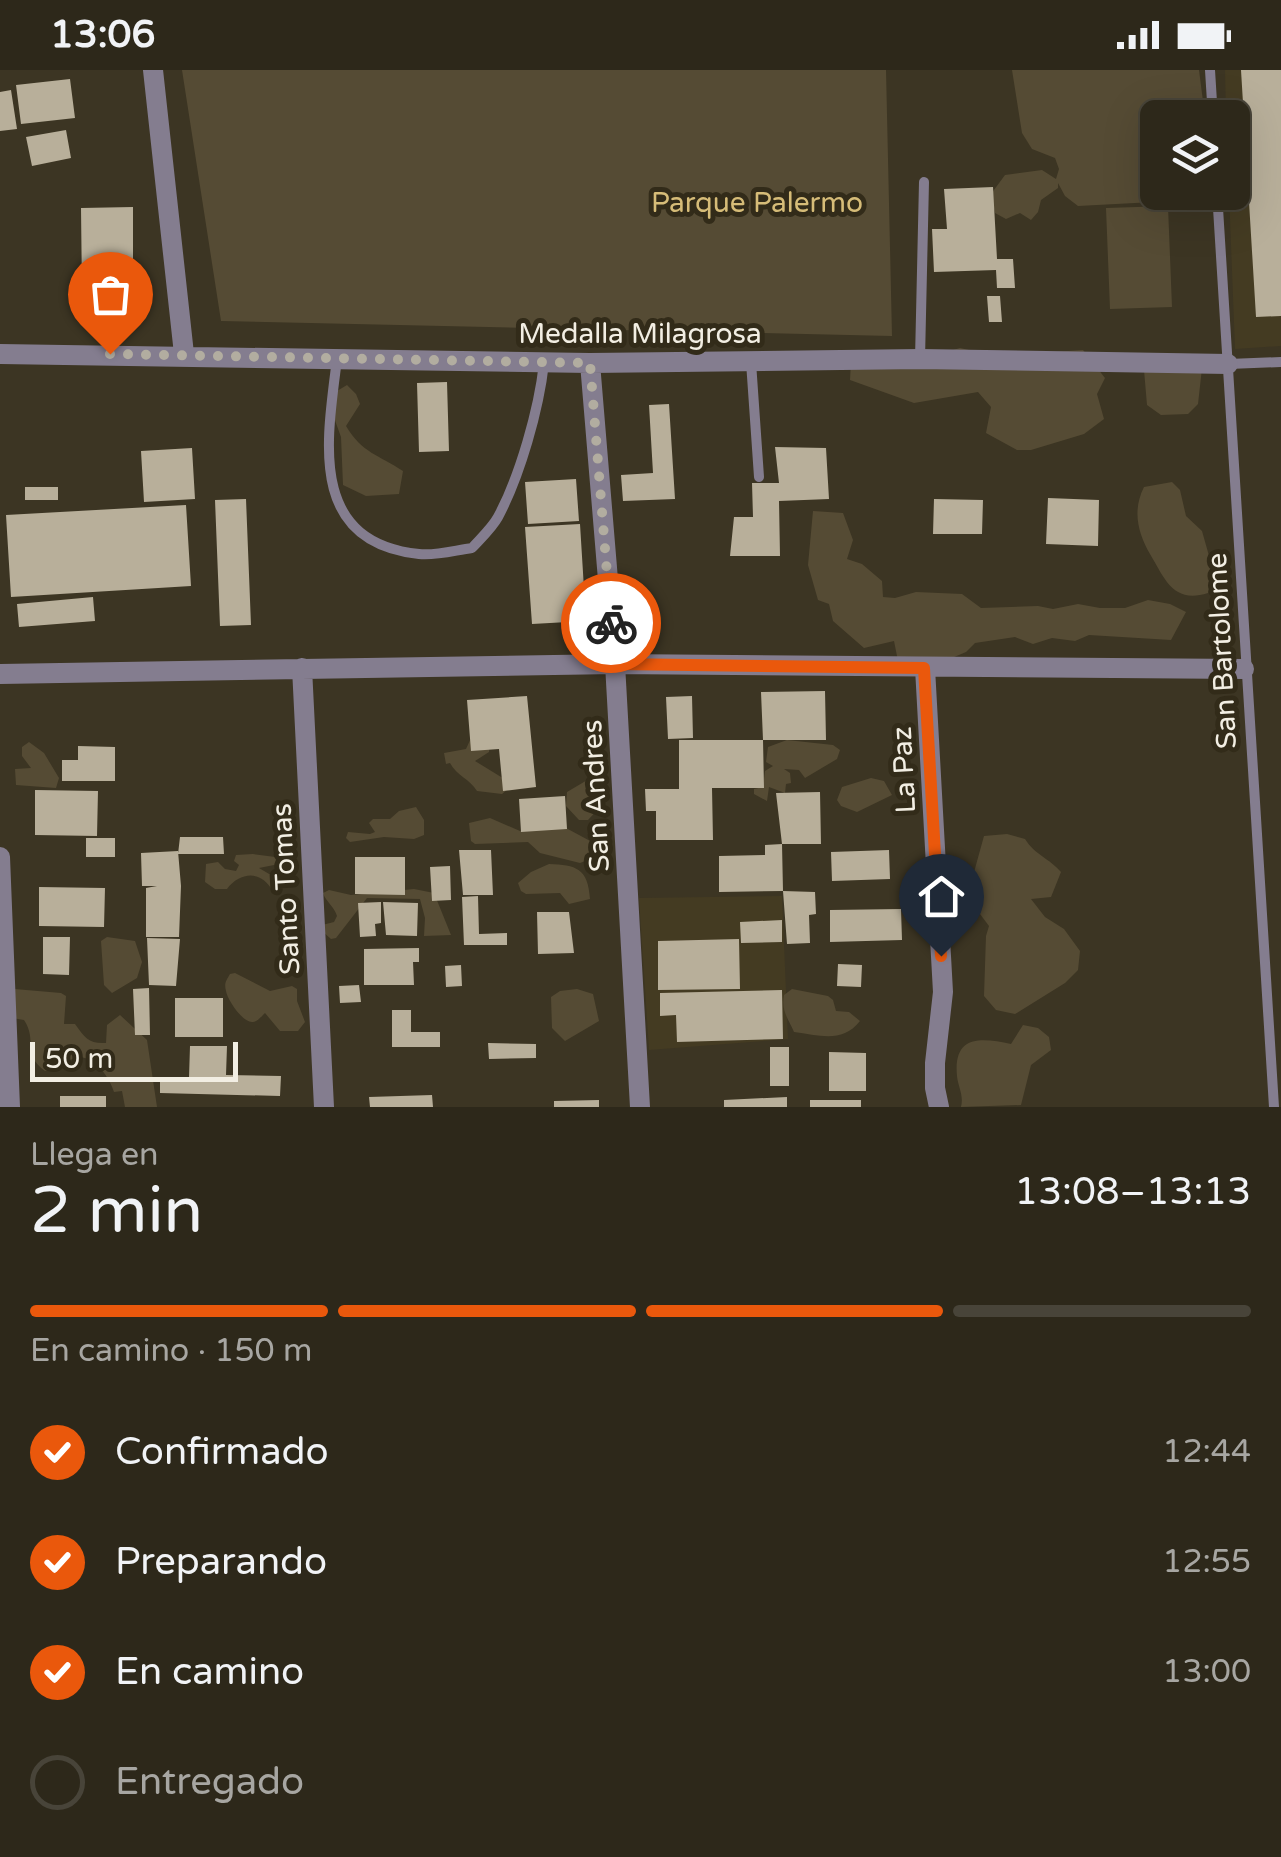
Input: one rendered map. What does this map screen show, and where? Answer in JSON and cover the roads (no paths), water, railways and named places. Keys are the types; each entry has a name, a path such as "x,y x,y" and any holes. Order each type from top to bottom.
{"street":[{"path":"153,70 184,354"},
{"name":"Medalla Milagrosa","path":"0,354 590,363 920,359 1228,364"},
{"name":"San Andres","path":"590,363 615,664 640,1107"},
{"path":"0,674 615,664 1244,668"},
{"name":"Santo Tomas","path":"302,668 324,1107"},
{"name":"La Paz","path":"924,668 943,992 934,1088 939,1107"},
{"path":"0,856 10,1107"}],"lane":[{"path":"1210,70 1211,100"},
{"path":"920,359 924,182"},
{"name":"San Bartolome","path":"1218,210 1274,1107"},
{"path":"337,358 327,456 334,499 354,528 381,546 422,554 472,548 497,518 532,429 541,397 544,362"},
{"path":"751,361 759,477"},
{"name":"Medalla Milagrosa","path":"1228,364 1281,362"}],"park label":[{"name":"Parque Palermo","path":"757,202"}]}
